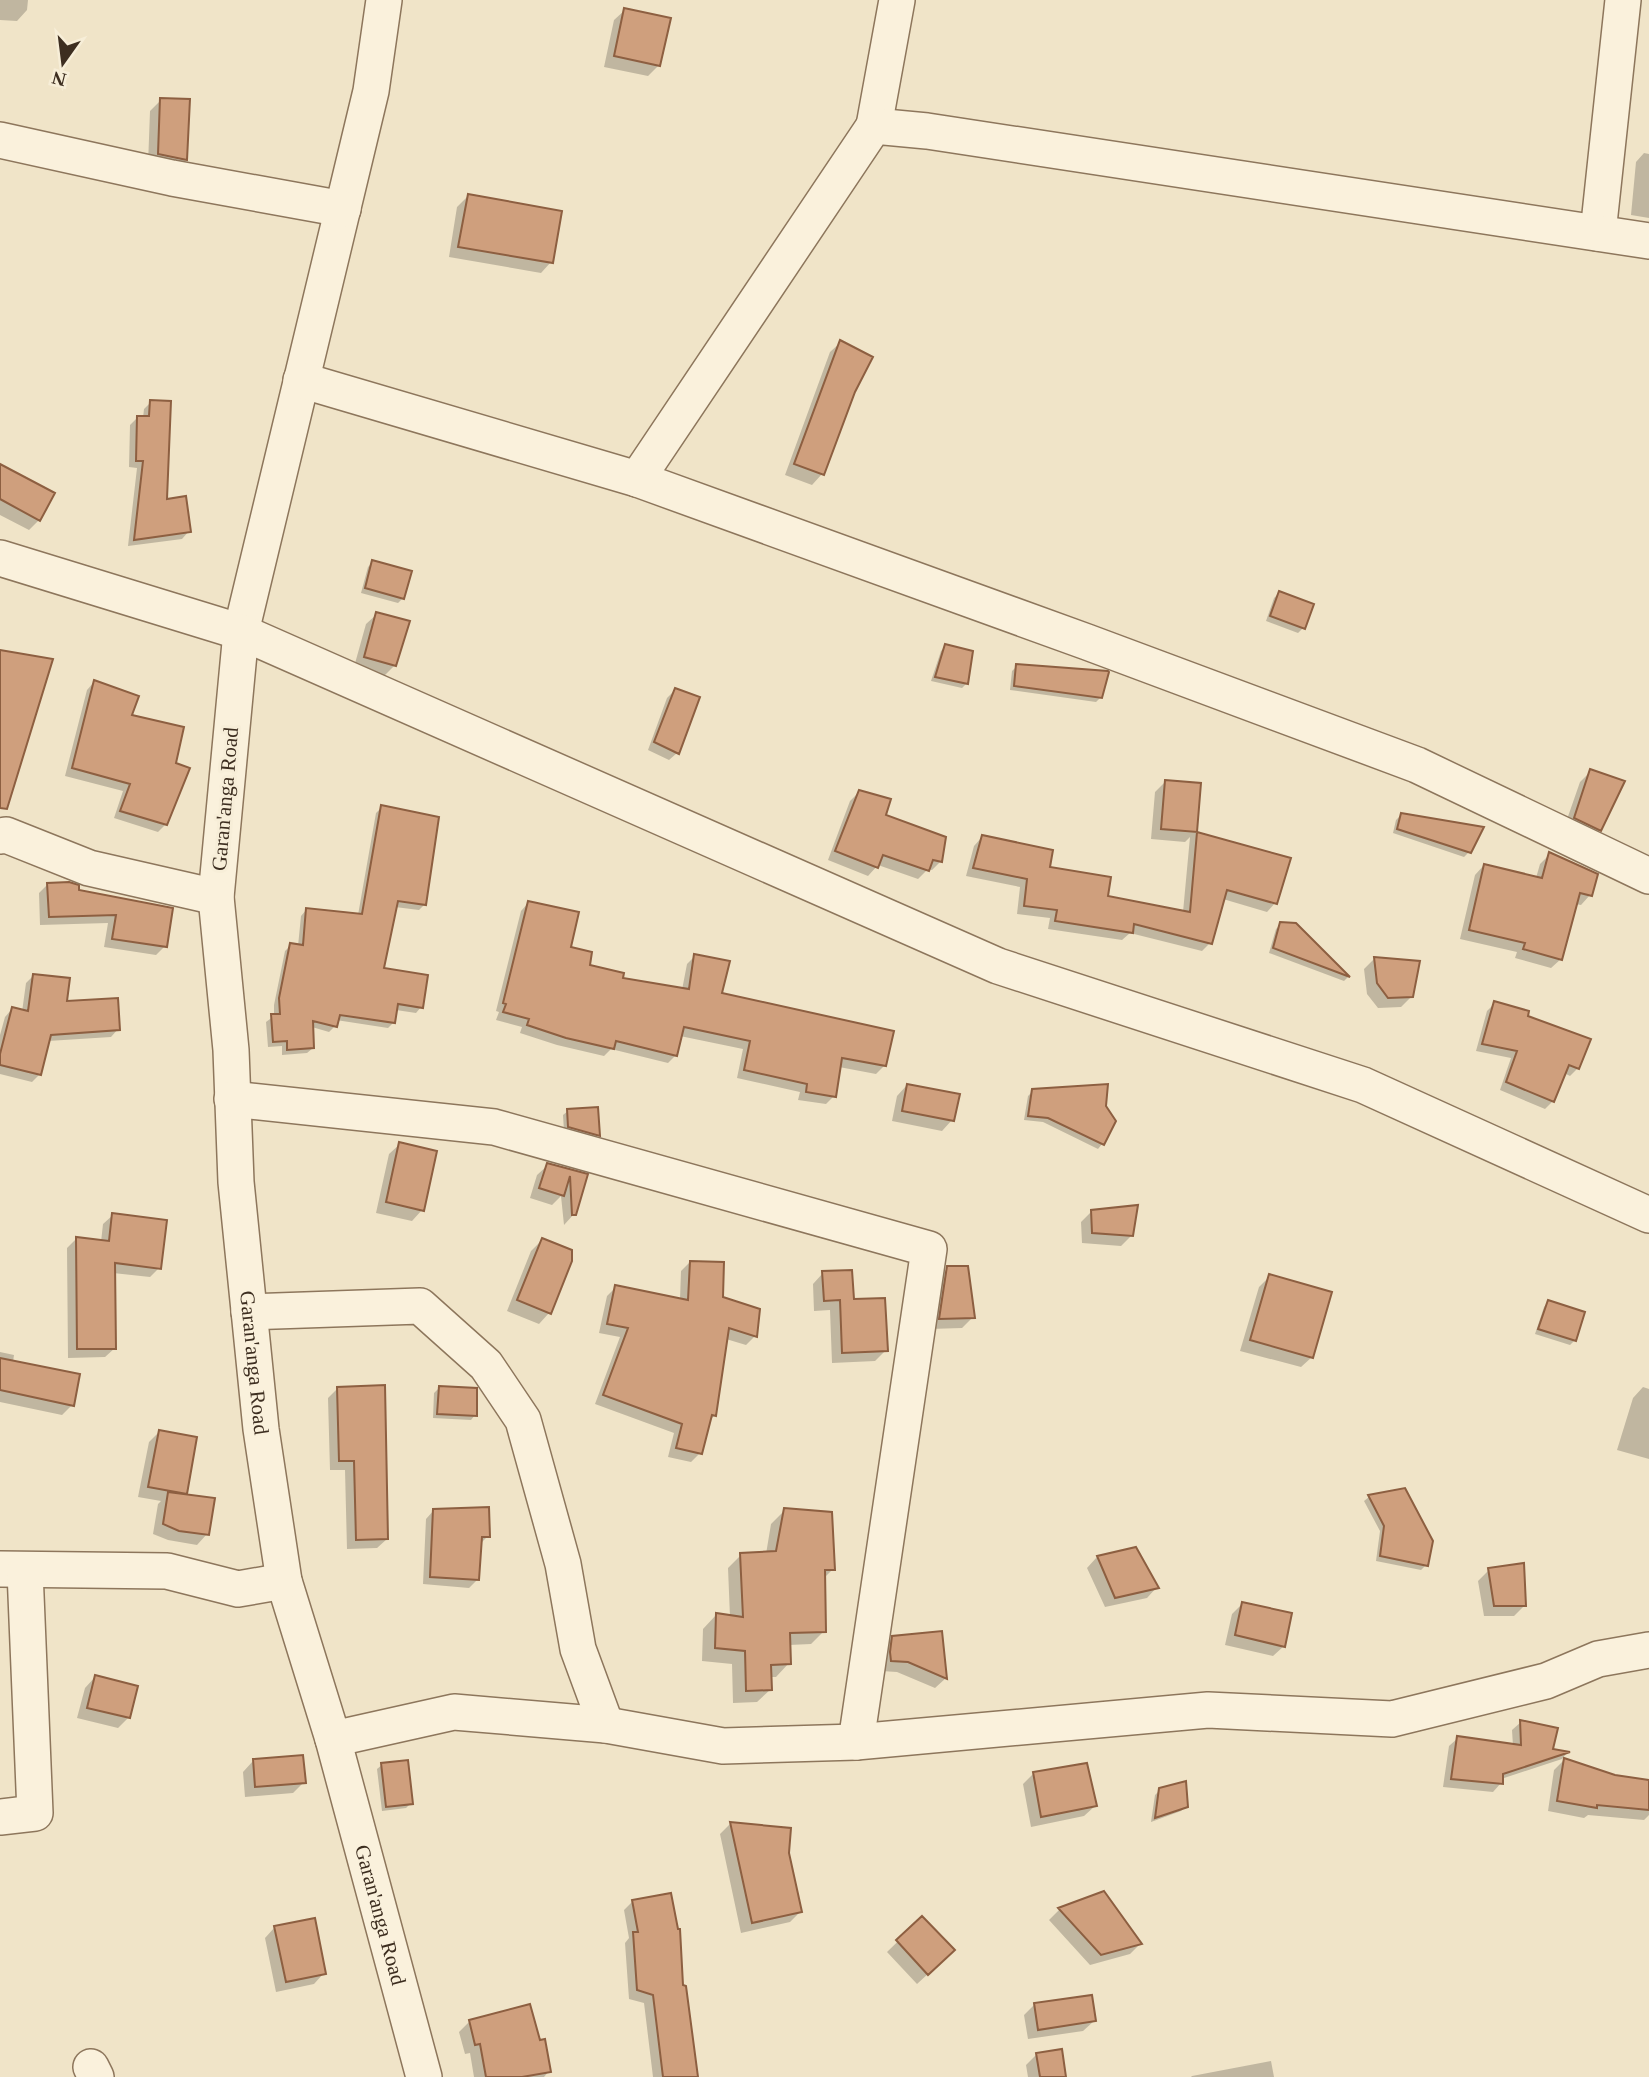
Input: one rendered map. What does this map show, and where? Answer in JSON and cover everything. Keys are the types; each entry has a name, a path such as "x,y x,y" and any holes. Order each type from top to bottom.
{"street":[{"name":"Garan'anga Road","path":"384,0 370,91 241,632 216,897 231,1050 236,1182 261,1429 284,1581 333,1739 424,2077"},
{"path":"637,479 874,126 897,0"},
{"path":"1598,233 1623,0"},
{"path":"874,126 928,131 1649,241"},
{"path":"0,140 172,178 343,209"},
{"path":"301,380 637,479 1087,642 1417,765 1649,876"},
{"path":"0,558 241,632 998,966 1363,1085 1649,1216"},
{"path":"0,836 6,835 89,868 216,897"},
{"path":"232,1099 494,1127 929,1249 856,1742"},
{"path":"249,1312 420,1306 486,1365 523,1420 563,1564 578,1649 606,1725"},
{"path":"0,1818 35,1813 12,1570 167,1572 238,1588 284,1581"},
{"path":"333,1739 454,1712 606,1725 723,1746 856,1742 1208,1710 1392,1719 1546,1681 1598,1659 1649,1650"}],"building":[{"path":"624,8 671,18 660,66 614,56"},
{"path":"160,98 190,99 187,160 158,154"},
{"path":"468,194 562,211 553,263 458,247"},
{"path":"840,340 873,357 855,392 824,475 794,464"},
{"path":"150,400 171,401 167,499 186,496 191,532 134,540 143,461 136,461 137,416 149,416"},
{"path":"0,464 55,493 40,521 0,499"},
{"path":"372,560 412,571 404,599 365,588"},
{"path":"1279,591 1314,604 1305,629 1270,616"},
{"path":"376,612 410,621 396,666 364,657"},
{"path":"945,644 973,651 968,684 935,677"},
{"path":"0,650 53,659 7,809 0,808"},
{"path":"1016,664 1109,672 1102,698 1014,686"},
{"path":"94,680 139,696 132,715 184,727 176,763 190,768 167,825 120,811 130,784 72,768"},
{"path":"675,688 700,697 679,754 654,742"},
{"path":"1590,769 1625,781 1601,831 1574,818"},
{"path":"1165,780 1201,783 1197,832 1161,829"},
{"path":"859,790 891,799 886,815 946,837 942,862 933,860 929,871 883,855 878,868 835,851"},
{"path":"381,805 439,817 426,905 398,901 384,968 428,975 423,1008 398,1004 395,1023 340,1015 337,1027 313,1021 314,1048 287,1050 287,1041 273,1042 271,1014 280,1014 279,998 290,943 303,945 306,908 362,914"},
{"path":"1401,813 1484,827 1471,853 1397,829"},
{"path":"1197,832 1291,858 1277,904 1227,890 1212,944 1134,924 1133,933 1055,921 1057,910 1024,906 1027,879 973,868 982,835 1053,850 1050,867 1111,877 1108,896 1190,912"},
{"path":"1549,852 1598,874 1592,896 1580,893 1562,960 1523,949 1525,943 1469,930 1484,864 1542,878"},
{"path":"69,882 79,885 79,890 173,908 167,947 112,939 116,915 49,917 47,883"},
{"path":"528,901 579,912 571,947 592,952 590,965 624,973 623,978 689,989 694,954 730,961 722,993 894,1031 886,1066 842,1058 836,1097 806,1092 807,1084 744,1070 750,1041 684,1027 677,1056 616,1041 614,1049 566,1038 527,1025 529,1019 503,1012 506,1004 503,1003"},
{"path":"1280,922 1296,923 1350,977 1273,948"},
{"path":"1374,957 1420,961 1413,997 1388,998 1377,983"},
{"path":"33,974 70,978 67,1001 118,998 120,1030 51,1035 41,1075 0,1065 0,1054 12,1007 28,1011"},
{"path":"1494,1001 1529,1011 1528,1016 1591,1039 1579,1069 1569,1065 1554,1102 1506,1082 1517,1051 1482,1044"},
{"path":"907,1084 960,1094 954,1121 902,1111"},
{"path":"1108,1084 1106,1106 1116,1121 1104,1145 1048,1118 1028,1116 1032,1089"},
{"path":"598,1107 600,1136 568,1127 567,1109"},
{"path":"399,1142 437,1151 424,1211 386,1202"},
{"path":"547,1163 588,1174 576,1215 572,1215 570,1176 564,1196 539,1188"},
{"path":"1138,1205 1133,1236 1092,1233 1091,1210"},
{"path":"112,1213 167,1220 161,1269 115,1263 116,1349 77,1349 76,1237 109,1241"},
{"path":"542,1238 572,1250 572,1261 551,1314 517,1300"},
{"path":"690,1261 724,1262 723,1297 760,1309 757,1337 729,1328 716,1416 712,1415 702,1454 676,1448 682,1424 603,1395 628,1328 607,1324 615,1285 688,1300"},
{"path":"947,1266 968,1266 975,1318 939,1319"},
{"path":"852,1270 854,1299 885,1298 888,1351 842,1353 840,1300 824,1301 822,1271"},
{"path":"1269,1274 1332,1292 1313,1358 1250,1340"},
{"path":"1548,1300 1585,1312 1576,1341 1538,1329"},
{"path":"0,1358 80,1374 74,1406 0,1390"},
{"path":"385,1385 388,1539 356,1540 354,1461 339,1461 337,1387"},
{"path":"439,1386 477,1388 477,1416 437,1414"},
{"path":"159,1430 197,1437 187,1494 148,1487"},
{"path":"1405,1488 1433,1541 1428,1566 1380,1556 1384,1526 1368,1495"},
{"path":"168,1492 215,1498 209,1535 179,1531 163,1524"},
{"path":"489,1507 490,1537 482,1537 479,1580 430,1577 433,1509"},
{"path":"784,1508 832,1512 835,1570 825,1570 826,1632 790,1633 791,1664 771,1665 772,1690 746,1691 745,1651 715,1648 716,1613 743,1617 740,1553 776,1551"},
{"path":"1136,1547 1159,1588 1115,1598 1097,1556"},
{"path":"1524,1563 1526,1606 1494,1606 1488,1568"},
{"path":"1242,1602 1292,1613 1285,1647 1235,1635"},
{"path":"942,1631 947,1679 908,1662 891,1661 892,1636"},
{"path":"95,1675 138,1686 130,1718 87,1708"},
{"path":"1520,1720 1558,1728 1553,1749 1570,1752 1503,1774 1503,1784 1451,1779 1457,1736 1521,1745"},
{"path":"303,1755 306,1783 255,1787 253,1759"},
{"path":"1564,1758 1615,1775 1649,1780 1649,1810 1597,1805 1597,1808 1557,1801"},
{"path":"408,1760 413,1804 386,1807 381,1763"},
{"path":"1087,1763 1097,1806 1041,1817 1033,1772"},
{"path":"1186,1781 1188,1807 1155,1818 1159,1788"},
{"path":"730,1822 791,1828 789,1853 802,1912 752,1923"},
{"path":"1104,1891 1142,1944 1101,1955 1058,1908"},
{"path":"671,1893 680,1929 683,1985 686,1986 698,2077 663,2077 653,1995 637,1990 633,1932 638,1932 632,1900"},
{"path":"922,1916 955,1950 928,1975 896,1940"},
{"path":"315,1918 326,1974 286,1982 274,1926"},
{"path":"1092,1995 1096,2021 1038,2030 1034,2003"},
{"path":"530,2004 540,2040 545,2039 551,2072 522,2077 486,2077 480,2044 475,2045 469,2020"},
{"path":"1062,2049 1066,2077 1040,2077 1036,2053"}]}
